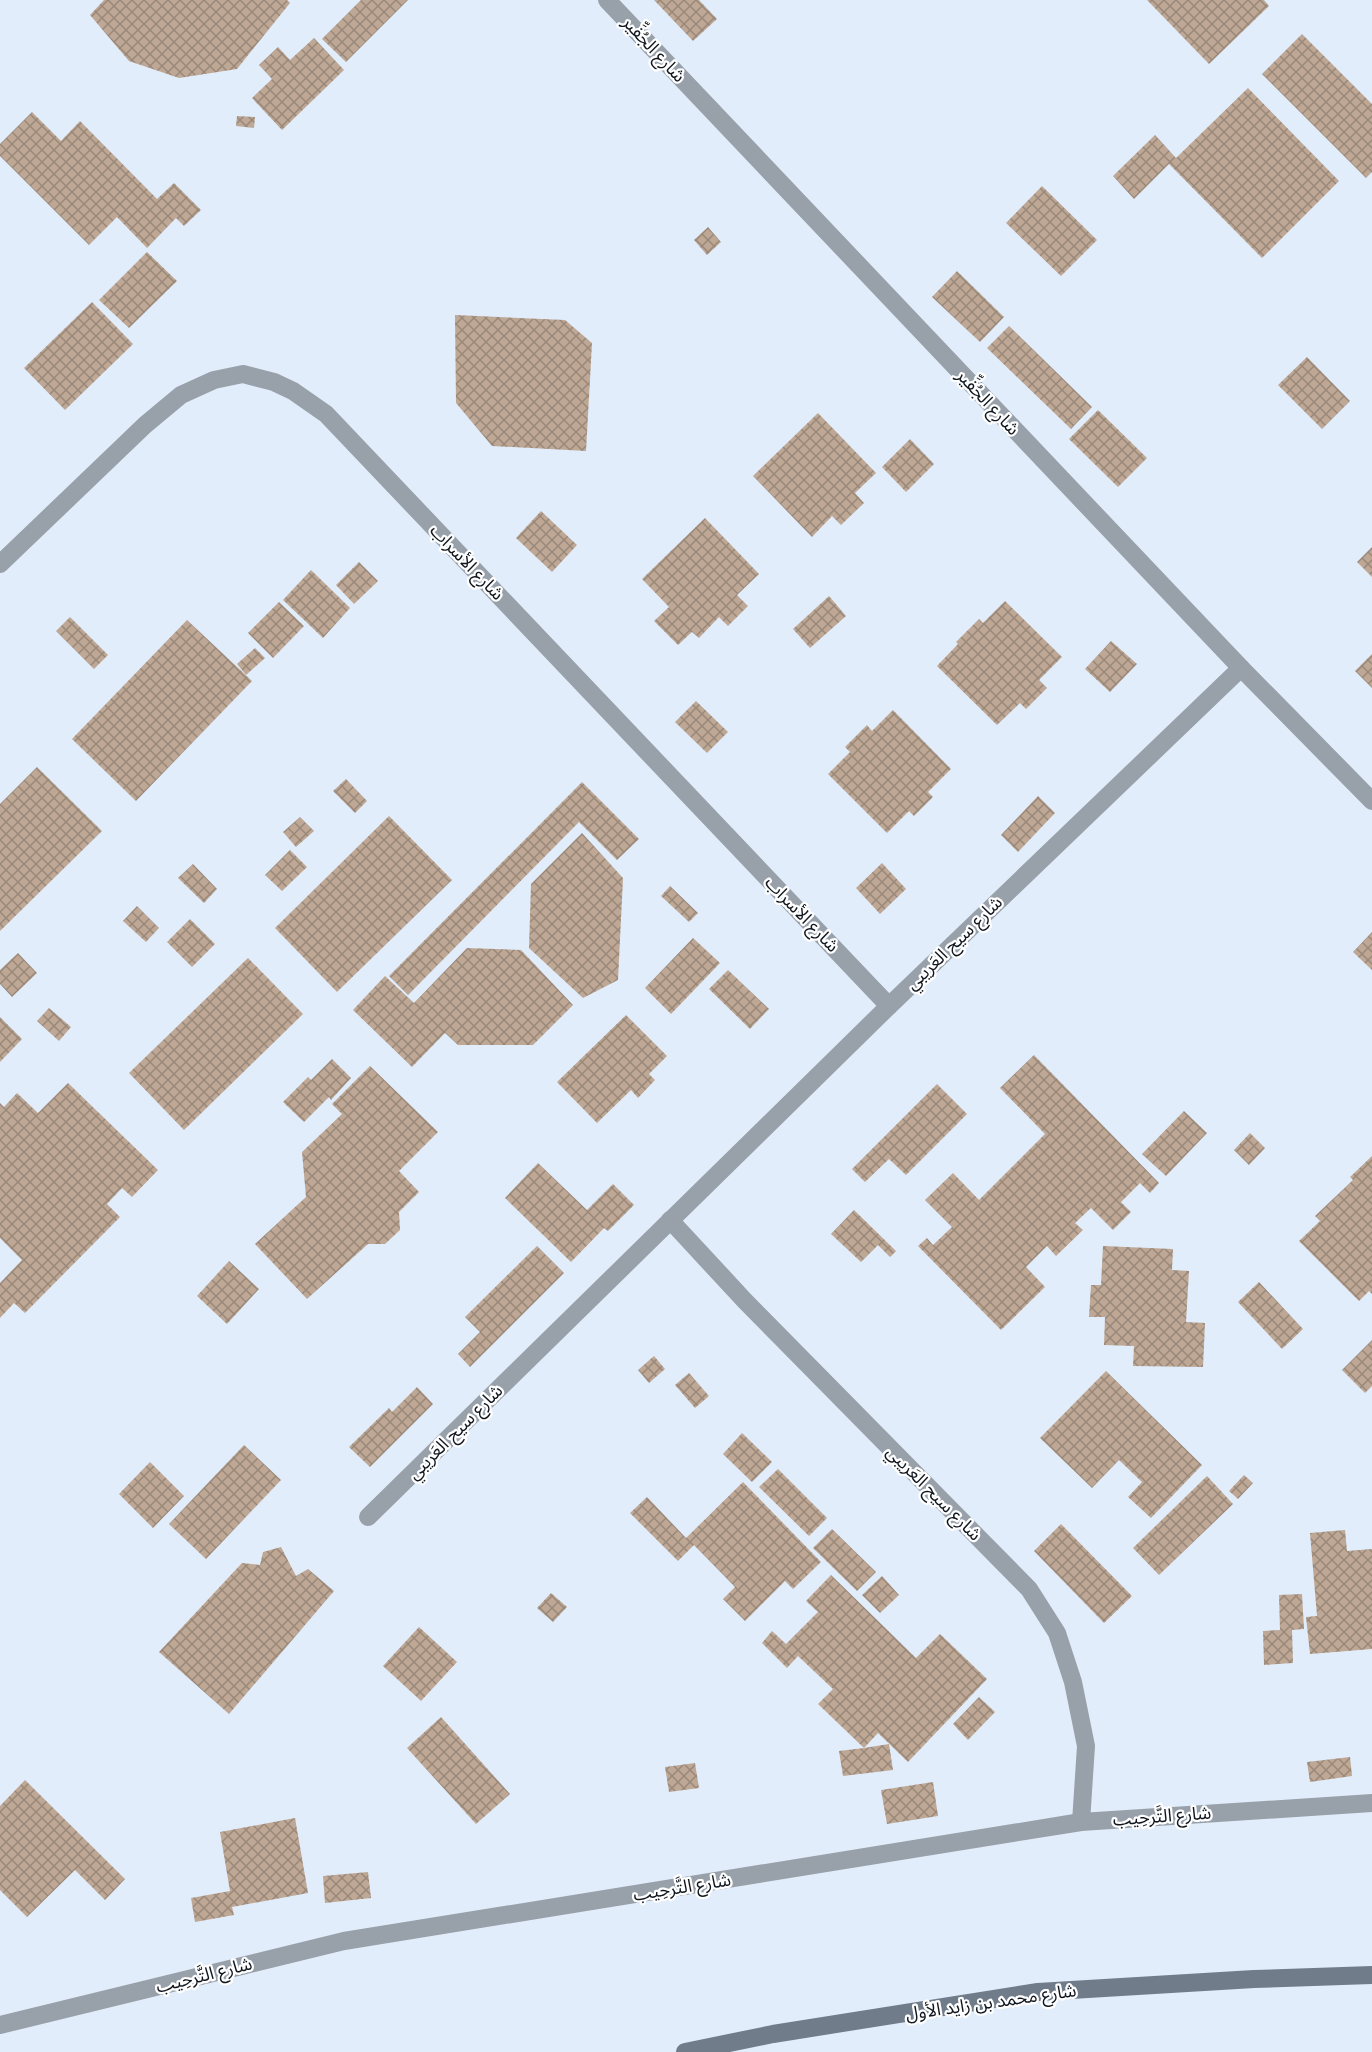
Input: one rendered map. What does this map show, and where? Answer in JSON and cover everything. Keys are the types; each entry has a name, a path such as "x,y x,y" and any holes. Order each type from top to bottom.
{"main road":[{"name":"شارع محمد بن زايد الأول","path":"685,2052 773,2034 1038,1992 1254,1979 1372,1975"}],"street":[{"name":"شارع الجُفِّير","path":"607,0 1241,668 1372,801"},
{"name":"شارع الأسراب","path":"0,564 145,425 181,395 214,380 243,374 274,382 293,391 326,414 889,1006"},
{"name":"شارع سيح العَريبي","path":"368,1517 889,1006 1241,668"},
{"name":"شارع سيح العَريبي","path":"670,1220 746,1301 1029,1589 1057,1633 1073,1682 1086,1746 1081,1821"},
{"name":"شارع التَّرحِيب","path":"0,2025 344,1941 1081,1821 1372,1803"}],"building":[{"path":"104,0 287,0 290,3 237,69 179,78 129,61 90,15"},
{"path":"361,0 408,0 346,62 322,39"},
{"path":"654,0 699,0 717,19 693,41"},
{"path":"1147,0 1264,0 1269,6 1209,64"},
{"path":"1302,34 1372,104 1372,172 1366,178 1262,74"},
{"path":"314,38 344,70 282,130 252,98 272,79 259,65 278,47 290,60"},
{"path":"1248,88 1339,181 1262,258 1169,164 1134,199 1113,176 1155,135 1176,158"},
{"path":"32,112 61,141 80,121 157,199 174,183 201,210 184,226 176,218 147,248 117,217 89,245 0,156 0,144"},
{"path":"237,116 255,117 254,128 236,126"},
{"path":"1042,186 1097,240 1061,276 1006,223"},
{"path":"708,227 721,242 707,255 694,240"},
{"path":"147,252 177,281 129,328 99,300"},
{"path":"957,271 1004,317 980,342 932,297"},
{"path":"92,302 133,344 65,410 24,368"},
{"path":"455,315 565,320 592,343 586,451 492,446 456,403"},
{"path":"1009,326 1092,407 1071,429 987,348"},
{"path":"1307,357 1350,401 1322,429 1278,385"},
{"path":"1098,410 1147,458 1118,487 1069,439"},
{"path":"818,413 876,473 855,493 864,503 841,525 832,516 812,537 753,476"},
{"path":"910,439 934,464 906,492 882,467"},
{"path":"541,511 577,545 552,572 516,538"},
{"path":"705,518 759,574 737,595 748,606 728,626 719,617 699,638 692,632 678,645 654,621 669,607 642,579"},
{"path":"1372,547 1372,577 1357,562"},
{"path":"359,562 378,581 354,604 336,585"},
{"path":"311,570 350,608 323,638 283,600"},
{"path":"829,596 846,616 810,648 793,629"},
{"path":"1005,601 1062,657 1039,680 1047,688 1026,709 1020,703 997,725 937,666 958,644 956,642 979,619 983,623"},
{"path":"279,602 304,626 273,658 248,633"},
{"path":"70,617 108,655 94,669 56,631"},
{"path":"187,620 252,681 136,801 72,739"},
{"path":"1111,641 1137,664 1110,692 1085,669"},
{"path":"255,648 265,658 246,675 237,664"},
{"path":"1372,654 1372,688 1355,671"},
{"path":"696,701 728,732 707,753 675,722"},
{"path":"893,710 951,769 928,792 933,797 914,816 909,811 887,833 828,774 850,752 845,747 867,725 872,731"},
{"path":"37,767 102,831 0,931 0,804"},
{"path":"346,779 367,801 355,813 333,791"},
{"path":"582,782 639,839 617,860 579,822 408,995 389,976"},
{"path":"1038,796 1055,813 1018,852 1001,835"},
{"path":"389,816 452,880 337,992 275,928"},
{"path":"300,817 314,831 296,847 283,832"},
{"path":"582,833 623,878 618,980 583,998 529,948 531,884"},
{"path":"290,850 307,867 282,891 265,875"},
{"path":"882,863 906,889 880,914 856,888"},
{"path":"193,864 217,889 204,903 178,878"},
{"path":"670,886 698,913 689,922 661,896"},
{"path":"137,906 159,928 146,942 123,921"},
{"path":"190,919 215,944 192,967 167,942"},
{"path":"1372,932 1372,970 1353,952"},
{"path":"693,938 720,963 671,1014 645,988"},
{"path":"467,948 521,950 573,1005 533,1045 458,1045 445,1033 412,1067 353,1010 385,976 414,1003"},
{"path":"18,953 37,973 12,997 0,984 0,970"},
{"path":"248,958 303,1014 184,1130 129,1073"},
{"path":"728,970 769,1009 750,1029 709,989"},
{"path":"49,1008 71,1027 59,1041 37,1021"},
{"path":"626,1015 667,1056 649,1074 655,1080 638,1098 631,1090 597,1123 557,1082"},
{"path":"0,1017 22,1039 0,1062"},
{"path":"1034,1055 1159,1183 1150,1193 1140,1183 1121,1202 1131,1212 1113,1230 1091,1208 1075,1223 1083,1230 1056,1256 1047,1246 1026,1267 1045,1287 1001,1330 918,1246 927,1238 933,1245 952,1227 925,1200 953,1173 979,1200 1045,1134 1000,1088"},
{"path":"332,1059 351,1078 331,1100 329,1097 304,1122 283,1102 308,1077 311,1080"},
{"path":"370,1066 438,1132 399,1171 419,1192 399,1212 400,1230 385,1244 368,1244 307,1299 255,1244 306,1197 302,1152 342,1114 332,1104"},
{"path":"68,1083 158,1170 132,1197 122,1188 107,1204 120,1217 25,1313 14,1303 0,1318 0,1283 22,1260 0,1238 0,1103 4,1107 17,1093 38,1113"},
{"path":"937,1084 967,1114 906,1175 889,1159 865,1182 852,1169"},
{"path":"1184,1111 1207,1133 1166,1176 1142,1154"},
{"path":"1250,1133 1265,1148 1249,1165 1234,1150"},
{"path":"1372,1156 1372,1294 1369,1291 1359,1301 1299,1241 1320,1221 1315,1216 1353,1180 1350,1177"},
{"path":"538,1163 587,1210 613,1184 634,1205 608,1231 604,1228 571,1262 505,1198"},
{"path":"854,1210 896,1251 890,1257 878,1245 861,1262 831,1234"},
{"path":"537,1246 564,1273 470,1367 458,1354 480,1332 465,1317"},
{"path":"1103,1246 1173,1249 1172,1270 1189,1271 1186,1322 1205,1323 1203,1367 1133,1366 1134,1346 1104,1345 1105,1317 1089,1317 1091,1285 1101,1285"},
{"path":"229,1261 259,1289 227,1324 197,1296"},
{"path":"1259,1282 1303,1329 1282,1349 1238,1302"},
{"path":"1372,1340 1372,1386 1365,1393 1342,1370"},
{"path":"654,1356 665,1369 649,1383 638,1370"},
{"path":"1106,1371 1202,1465 1151,1518 1128,1497 1142,1482 1119,1460 1092,1488 1040,1438"},
{"path":"689,1373 709,1396 695,1408 675,1385"},
{"path":"417,1387 433,1404 370,1467 349,1447 389,1408 392,1412"},
{"path":"742,1433 772,1462 752,1482 723,1454"},
{"path":"244,1445 281,1480 206,1559 169,1524"},
{"path":"150,1462 184,1496 153,1528 119,1494"},
{"path":"778,1469 827,1518 809,1536 759,1487"},
{"path":"1244,1475 1253,1483 1238,1499 1229,1491"},
{"path":"1207,1476 1233,1504 1159,1575 1133,1548"},
{"path":"743,1482 821,1562 793,1589 785,1581 745,1621 723,1599 735,1587 694,1545 678,1561 630,1513 647,1497 686,1538"},
{"path":"1061,1524 1132,1596 1104,1623 1034,1551"},
{"path":"832,1529 876,1572 857,1591 813,1548"},
{"path":"1345,1530 1347,1551 1372,1549 1372,1649 1310,1654 1306,1617 1317,1616 1310,1533"},
{"path":"281,1547 296,1576 308,1569 334,1591 229,1714 159,1652 242,1563 260,1565 263,1552"},
{"path":"831,1575 916,1658 940,1634 987,1679 908,1762 878,1733 864,1748 818,1704 833,1689 798,1656 787,1668 762,1643 772,1631 786,1644 818,1612 806,1601"},
{"path":"882,1576 899,1595 880,1613 862,1595"},
{"path":"551,1593 567,1607 553,1622 537,1608"},
{"path":"1302,1594 1304,1629 1292,1630 1293,1663 1264,1665 1263,1631 1280,1630 1279,1595"},
{"path":"419,1627 457,1662 421,1701 383,1666"},
{"path":"979,1697 995,1712 968,1740 953,1724"},
{"path":"441,1717 510,1794 476,1824 407,1748"},
{"path":"889,1744 893,1770 843,1776 839,1751"},
{"path":"1350,1757 1352,1776 1310,1782 1307,1762"},
{"path":"695,1763 699,1788 669,1792 665,1767"},
{"path":"25,1780 125,1879 105,1900 75,1870 27,1917 0,1890 0,1806"},
{"path":"933,1782 938,1816 887,1824 881,1790"},
{"path":"295,1818 308,1893 232,1907 234,1915 195,1922 191,1898 230,1891 220,1832"},
{"path":"368,1872 371,1898 325,1903 323,1876"}]}
